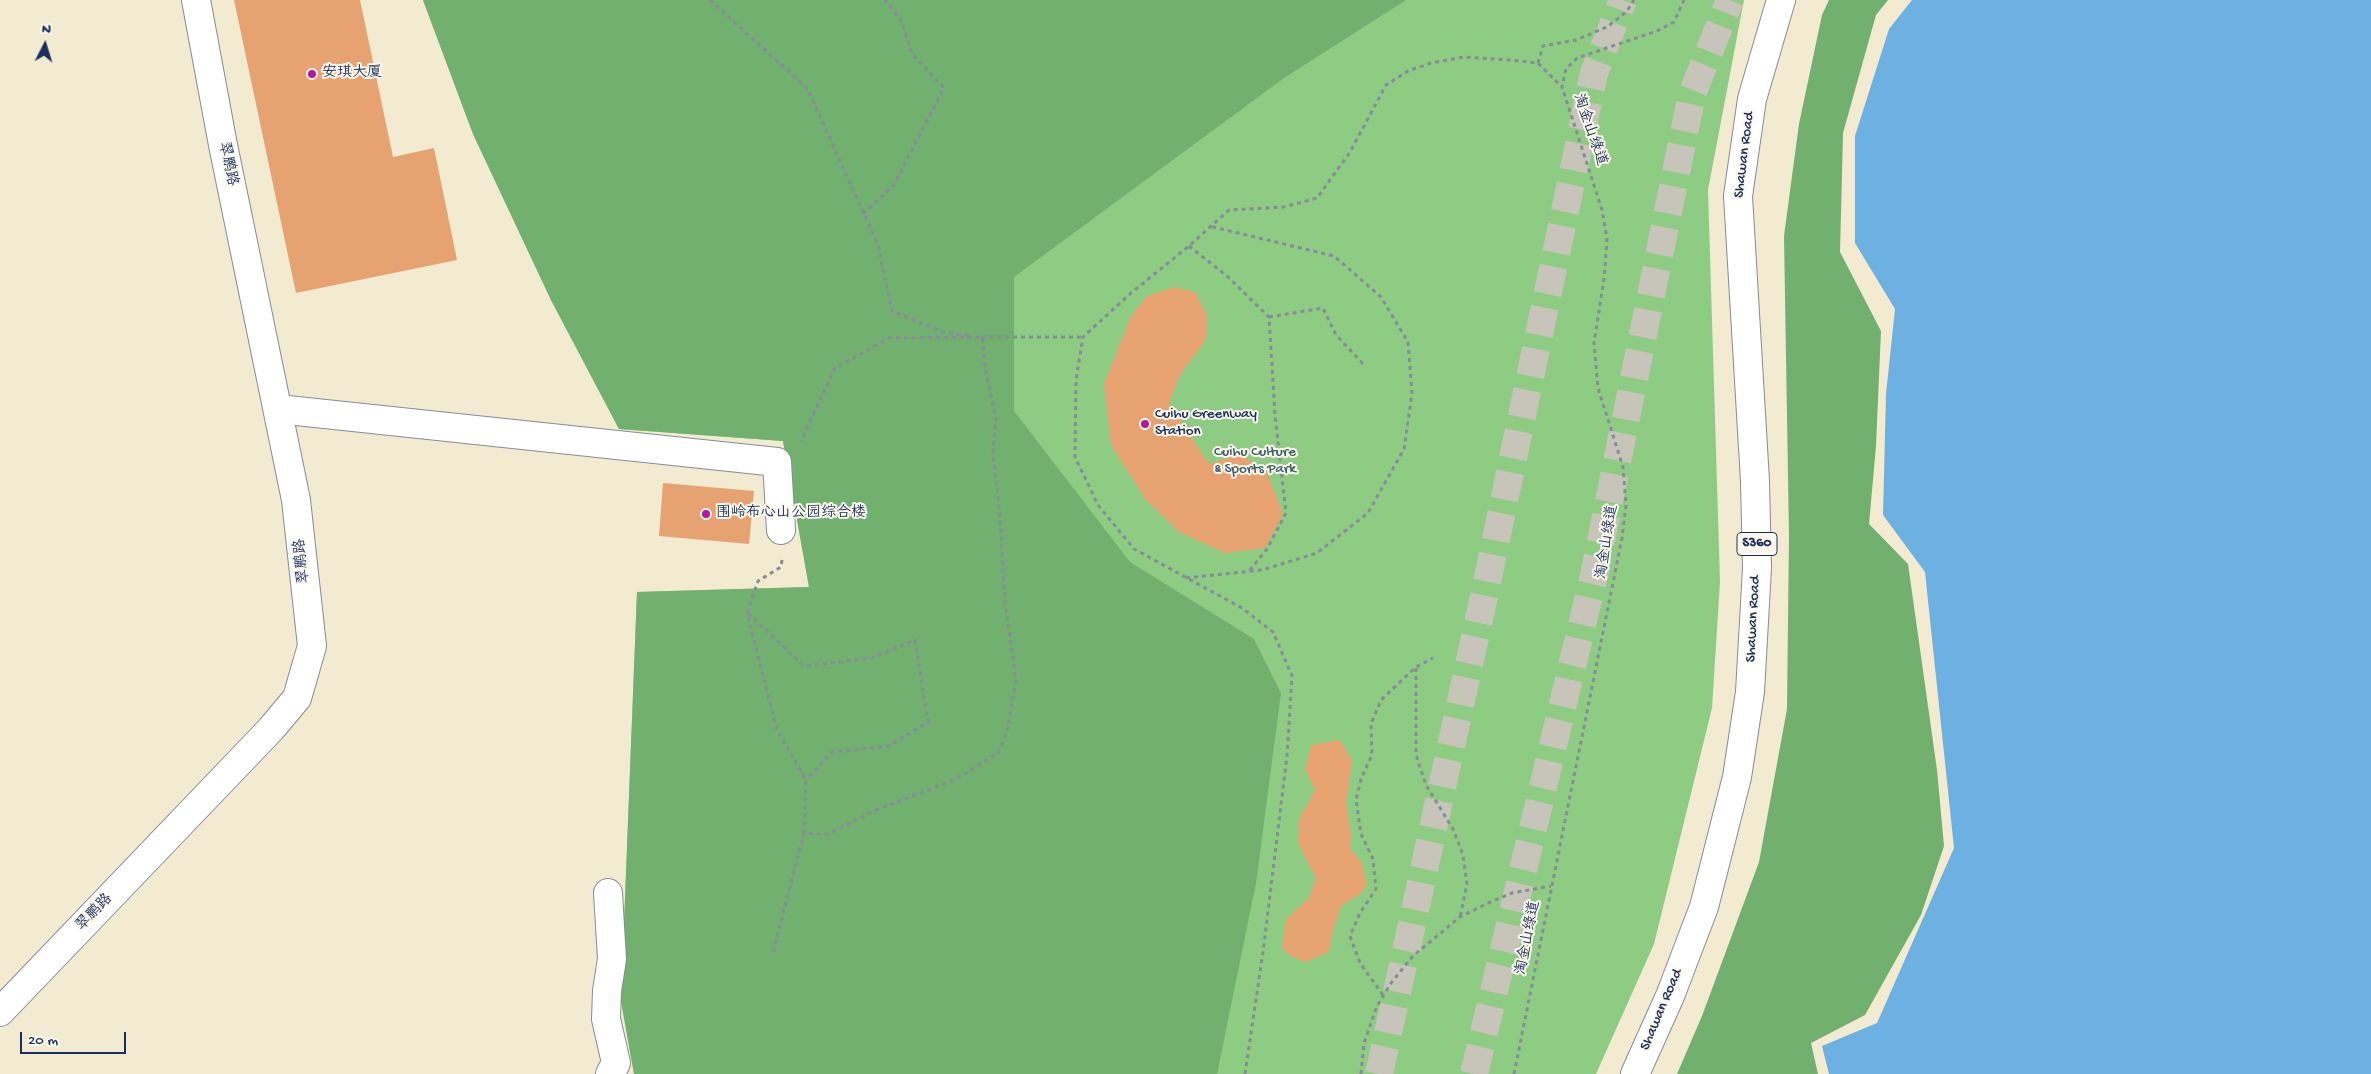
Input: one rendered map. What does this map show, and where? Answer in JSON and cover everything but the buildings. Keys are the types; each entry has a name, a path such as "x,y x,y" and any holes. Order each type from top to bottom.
{"street":[{"name":"翠鹏路","path":"0,1012 271,729 297,698 312,646 296,500 223,145 196,0"},
{"name":"Shawan Road","path":"1635,1074 1670,996 1704,907 1737,777 1750,692 1757,568 1755,481 1738,196 1752,100 1781,0"},
{"path":"278,409 777,462 781,530"},
{"path":"608,893 612,959 607,991 606,1019 616,1063 610,1074"}],"path":[{"path":"710,0 807,88 878,245 892,311 943,332 982,337 1083,337"},
{"path":"863,214 893,186 944,88 912,54 901,20 885,0"},
{"path":"1538,63 1543,46 1576,40 1607,27 1627,11 1634,0"},
{"name":"淘金山绿道","path":"1514,1074 1622,538 1626,505 1623,467 1598,388 1594,343 1604,279 1607,239 1602,210 1592,173 1562,87 1566,69 1577,58 1657,31 1674,22 1684,0"},
{"path":"1245,1074 1263,952 1287,756 1292,676 1273,632 1242,608 1134,549 1098,505 1075,456 1076,380 1083,337 1131,292 1190,246 1209,226 1229,210 1284,207 1316,198 1350,152 1386,85 1408,71 1432,63 1464,57 1538,63 1562,87"},
{"path":"1186,578 1262,570 1317,553 1368,514 1404,449 1412,393 1408,342 1381,297 1334,256 1209,226"},
{"path":"1190,246 1228,277 1269,317 1275,415 1286,513 1267,549 1248,572"},
{"path":"1269,317 1323,308 1336,335 1366,366"},
{"path":"774,952 804,833 826,835 876,810 954,780 998,753 1007,732 1016,680 1005,602 1000,516 993,451 996,418 986,373 982,337"},
{"path":"747,613 804,666 872,658 915,640 928,722 889,746 832,752 806,780"},
{"path":"1383,995 1360,963 1350,936 1360,913 1376,889 1373,859 1361,834 1356,800 1361,779 1372,755 1371,724 1381,700 1416,667 1433,658"},
{"path":"1416,667 1416,755 1426,786 1453,829 1463,855 1467,884 1460,917"},
{"path":"1361,1074 1364,1044 1377,1006 1383,995 1413,956 1460,917 1512,893 1551,886"}],"green space":[{"name":"Cuihu Culture & Sports Park","path":"423,0 1744,0 1708,190 1720,582 1712,708 1654,944 1596,1074 634,1074 621,1001 637,592 809,587 783,441 619,429 551,300 473,134"},
{"path":"423,0 1406,0 1284,78 1014,277 1014,411 1130,562 1254,639 1281,693 1256,883 1217,1074 634,1074 621,1001 637,592 809,587 783,441 619,429 551,300 473,134"},
{"path":"1829,0 1888,0 1876,15 1843,133 1840,252 1881,331 1876,446 1869,524 1908,564 1937,770 1944,846 1921,915 1865,1015 1811,1043 1818,1074 1677,1074 1702,1016 1759,862 1787,709 1789,536 1784,236 1799,124 1822,15"}],"water":[{"path":"1912,0 2371,0 2371,1074 1829,1074 1822,1046 1877,1023 1954,848 1925,572 1883,515 1886,394 1895,309 1855,243 1855,136 1889,29"}],"tunnel":[{"path":"1379,1074 1483,601 1594,73 1623,0"},
{"path":"1474,1074 1594,575 1692,94 1730,0"}],"place":[{"name":"安琪大厦","path":"312,74"},
{"name":"Cuihu Greenway Station","path":"1145,424"},
{"name":"围岭布心山公园综合楼","path":"706,514"}]}
